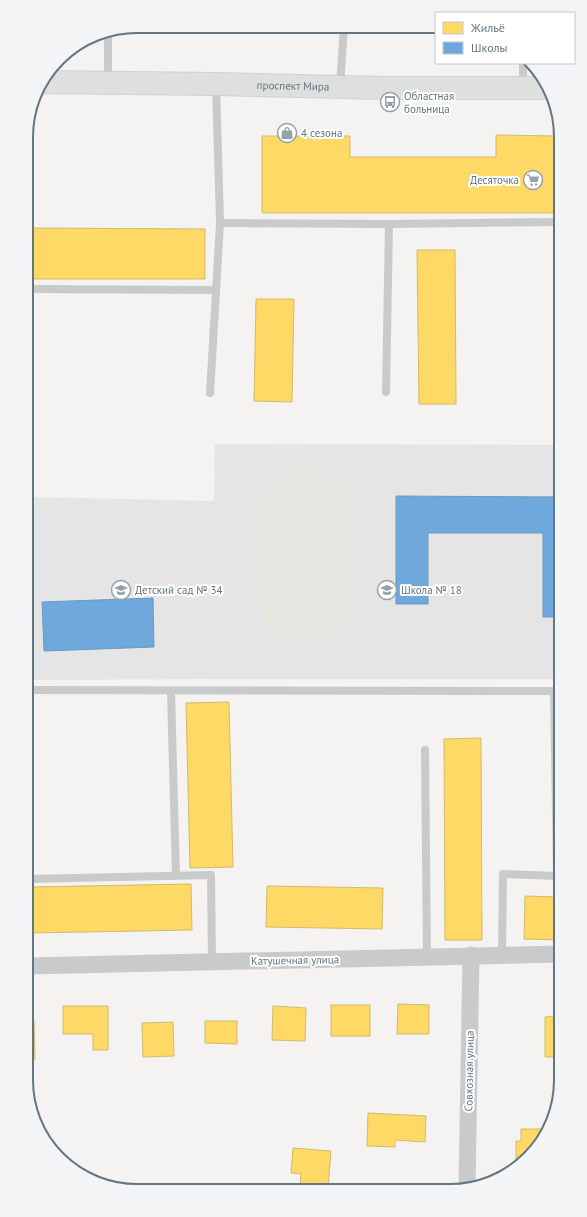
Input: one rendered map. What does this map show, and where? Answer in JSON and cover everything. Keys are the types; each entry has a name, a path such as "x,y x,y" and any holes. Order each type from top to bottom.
{"main road":[{"name":"проспект Мира","path":"49,82 387,88 542,88"}],"street":[{"name":"Катушечная улица","path":"33,966 554,954"},
{"name":"Совхозная улица","path":"467,1182 471,956"}],"lane":[{"path":"340,87 344,33"},
{"path":"108,38 108,83"},
{"path":"523,64 523,88"},
{"path":"210,393 220,223 216,84"},
{"path":"220,223 389,224 554,222"},
{"path":"386,392 389,224"},
{"path":"33,288 216,290"},
{"path":"33,690 554,691"},
{"path":"171,691 176,876"},
{"path":"425,750 427,957"},
{"path":"502,955 503,874 554,876"},
{"path":"33,879 211,875 212,961"}],"shaded area":[{"path":"435,33 435,34 124,34"},
{"name":"Школа № 18","path":"215,444 554,445 554,679 33,680 33,497 214,501"},
{"path":"308,468 328,474 346,487 354,504 354,615 343,630 328,641 306,647 281,644 267,632 260,611 261,495 269,480 287,470"}],"building: Жильё":[{"path":"496,135 554,136 554,213 262,213 262,136 350,136 350,157 496,157"},
{"path":"33,228 205,229 205,279 33,279"},
{"path":"417,250 455,250 456,404 419,404"},
{"path":"256,299 294,299 292,402 254,401"},
{"path":"229,702 233,867 190,868 186,703"},
{"path":"481,738 482,940 445,940 444,739"},
{"path":"191,884 192,930 33,933 33,887"},
{"path":"267,886 383,888 382,929 266,927"},
{"path":"525,896 554,897 554,940 524,939"},
{"path":"398,1004 429,1005 429,1034 397,1034"},
{"path":"331,1005 370,1005 370,1036 331,1036"},
{"path":"63,1006 108,1006 108,1050 93,1050 93,1034 63,1034"},
{"path":"273,1006 306,1008 305,1041 272,1040"},
{"path":"554,1016 554,1057 545,1057 545,1017"},
{"path":"33,1021 34,1021 35,1059 33,1059"},
{"path":"205,1021 237,1021 237,1044 205,1043"},
{"path":"173,1022 174,1056 143,1057 142,1023"},
{"path":"368,1113 426,1116 425,1142 395,1140 395,1147 367,1146"},
{"path":"521,1129 541,1129 532,1143 516,1159 516,1141 521,1141"},
{"path":"293,1148 331,1151 328,1184 300,1184 301,1174 291,1173"}],"building: Школы":[{"path":"396,496 554,497 554,617 543,617 543,533 428,533 428,604 396,604"},
{"path":"153,598 154,647 44,651 42,602"}],"place":[{"name":"Областная больница","path":"390,102"},
{"name":"4 сезона","path":"287,133"},
{"name":"Десяточка","path":"533,180"},
{"name":"Детский сад № 34","path":"121,590"},
{"name":"Школа № 18","path":"387,590"}]}
